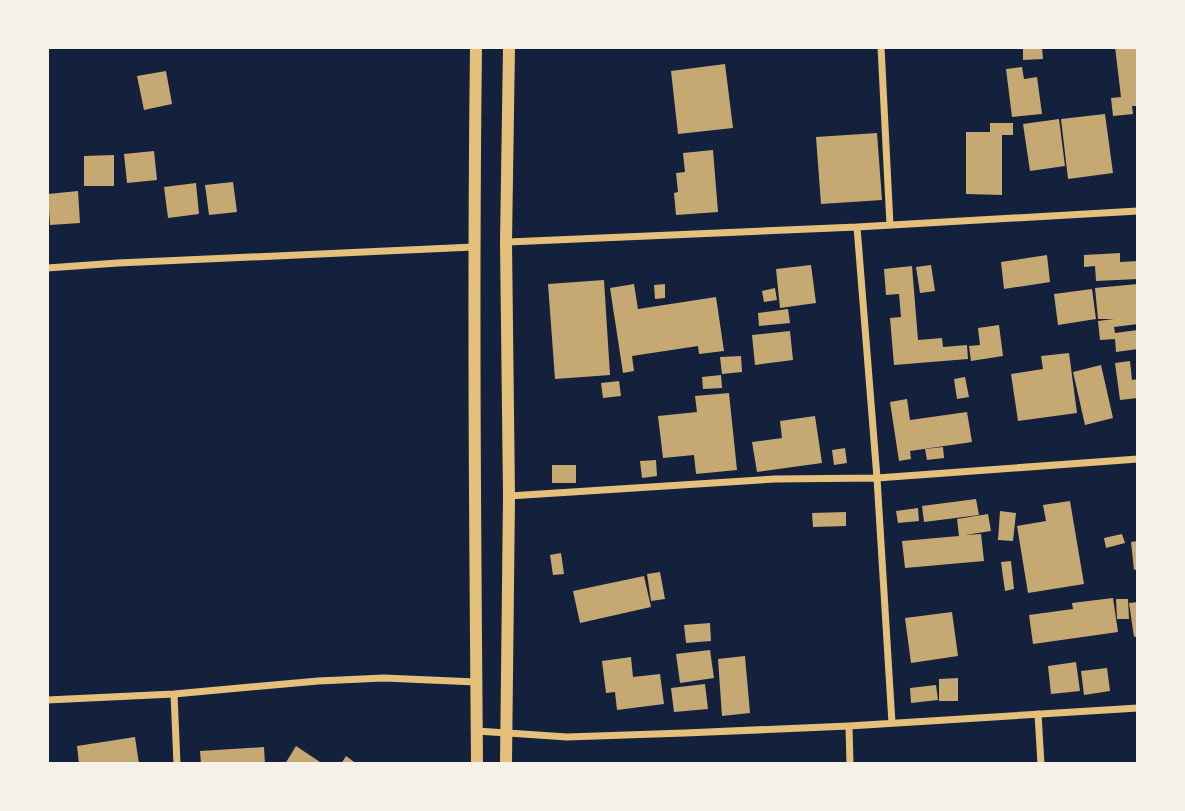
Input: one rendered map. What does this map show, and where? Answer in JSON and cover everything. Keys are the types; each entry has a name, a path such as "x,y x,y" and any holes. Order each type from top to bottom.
{"street":[{"path":"476,47 473,413 477,764"},
{"path":"506,764 509,496 506,242 509,47"},
{"path":"881,47 890,225"},
{"path":"506,242 857,227 1138,211"},
{"path":"857,227 877,478 892,723"},
{"path":"47,268 474,247"},
{"path":"509,496 775,479 877,478 1138,459"},
{"path":"47,700 174,694 384,678 476,682"},
{"path":"174,694 177,764"},
{"path":"477,731 567,737 849,726 1138,708"},
{"path":"1038,714 1041,764"},
{"path":"849,726 850,764"}],"building":[{"path":"1023,47 1042,47 1043,59 1023,60"},
{"path":"1115,47 1138,47 1138,106 1132,106 1133,114 1113,116 1111,98 1121,97"},
{"path":"725,64 733,128 678,134 671,71"},
{"path":"1022,67 1024,79 1037,77 1042,114 1012,117 1006,69"},
{"path":"166,71 172,104 144,110 137,76"},
{"path":"1105,114 1113,173 1068,179 1061,119"},
{"path":"1059,119 1065,166 1030,171 1023,124"},
{"path":"990,123 1013,123 1013,135 1002,135 1002,195 966,194 966,132 990,132"},
{"path":"877,133 882,200 821,204 816,137"},
{"path":"713,150 718,212 676,215 676,173 685,172 683,153"},
{"path":"154,151 157,180 127,183 124,154"},
{"path":"114,155 114,186 84,186 84,156"},
{"path":"233,182 237,212 209,215 205,185"},
{"path":"196,183 199,214 168,218 164,187"},
{"path":"78,191 80,223 50,225 48,194"},
{"path":"1120,253 1120,262 1138,261 1138,279 1096,281 1095,266 1084,267 1084,255"},
{"path":"1047,255 1050,282 1004,289 1001,262"},
{"path":"811,265 816,303 780,308 776,269"},
{"path":"931,265 935,291 920,293 916,267"},
{"path":"912,266 918,340 942,338 943,347 967,345 968,359 894,365 890,318 901,317 899,294 886,295 884,269"},
{"path":"604,280 610,375 555,379 548,284"},
{"path":"634,284 638,309 716,297 724,351 699,354 698,346 632,356 634,371 623,373 610,288"},
{"path":"665,284 665,298 655,299 654,285"},
{"path":"1138,284 1138,324 1114,327 1115,333 1138,330 1138,349 1116,352 1115,339 1100,340 1098,321 1114,319 1098,319 1095,288"},
{"path":"775,288 777,300 764,302 762,291"},
{"path":"1092,289 1096,319 1058,325 1054,294"},
{"path":"788,309 790,323 759,326 758,313"},
{"path":"999,325 1003,356 971,361 969,346 980,345 978,328"},
{"path":"790,331 793,360 755,365 752,335"},
{"path":"1069,353 1077,413 1018,421 1011,374 1043,369 1041,356"},
{"path":"741,356 742,372 722,374 720,357"},
{"path":"1130,361 1132,380 1138,379 1138,398 1120,400 1115,363"},
{"path":"1101,365 1113,418 1085,425 1073,372"},
{"path":"721,375 722,388 703,389 702,377"},
{"path":"965,377 969,397 957,399 954,379"},
{"path":"619,381 621,396 603,398 601,383"},
{"path":"729,393 737,470 696,474 694,455 663,458 658,416 697,412 695,396"},
{"path":"907,399 910,420 967,412 972,442 910,451 911,459 899,461 890,402"},
{"path":"815,416 822,463 757,472 752,442 782,438 780,421"},
{"path":"943,447 944,458 927,460 925,449"},
{"path":"845,448 847,463 834,465 832,450"},
{"path":"656,460 657,476 642,478 640,461"},
{"path":"552,465 576,465 576,483 552,483"},
{"path":"976,499 979,515 924,522 922,506"},
{"path":"1070,501 1084,584 1028,593 1017,526 1046,521 1043,505"},
{"path":"918,508 919,521 898,523 896,511"},
{"path":"1000,511 1016,513 1013,541 998,540"},
{"path":"846,512 846,526 813,527 812,513"},
{"path":"988,514 991,531 965,535 981,534 984,561 905,568 902,541 959,536 957,519"},
{"path":"1122,534 1125,543 1106,548 1104,538"},
{"path":"1138,541 1138,569 1134,570 1131,542"},
{"path":"561,553 564,574 553,575 550,555"},
{"path":"1011,561 1014,589 1005,591 1001,562"},
{"path":"660,572 665,599 651,601 647,574"},
{"path":"644,576 651,607 580,623 573,591"},
{"path":"1113,598 1118,632 1033,644 1029,615 1073,609 1072,603"},
{"path":"1116,599 1128,599 1129,619 1117,619"},
{"path":"1138,602 1138,636 1134,637 1129,603"},
{"path":"952,612 958,656 911,663 905,618"},
{"path":"710,623 711,641 686,643 684,625"},
{"path":"710,650 714,678 680,683 676,654"},
{"path":"745,656 750,713 722,716 718,659"},
{"path":"631,657 633,677 660,674 664,704 617,710 615,692 606,693 602,661"},
{"path":"1076,662 1080,691 1051,694 1048,666"},
{"path":"1107,668 1110,691 1084,695 1081,671"},
{"path":"958,678 958,701 939,701 939,679"},
{"path":"705,684 708,709 674,712 671,688"},
{"path":"936,685 938,700 911,703 910,688"},
{"path":"135,737 139,764 79,764 77,746"},
{"path":"296,746 320,762 319,764 285,764"},
{"path":"264,747 265,764 201,764 200,751"},
{"path":"346,756 357,764 341,764"}]}
